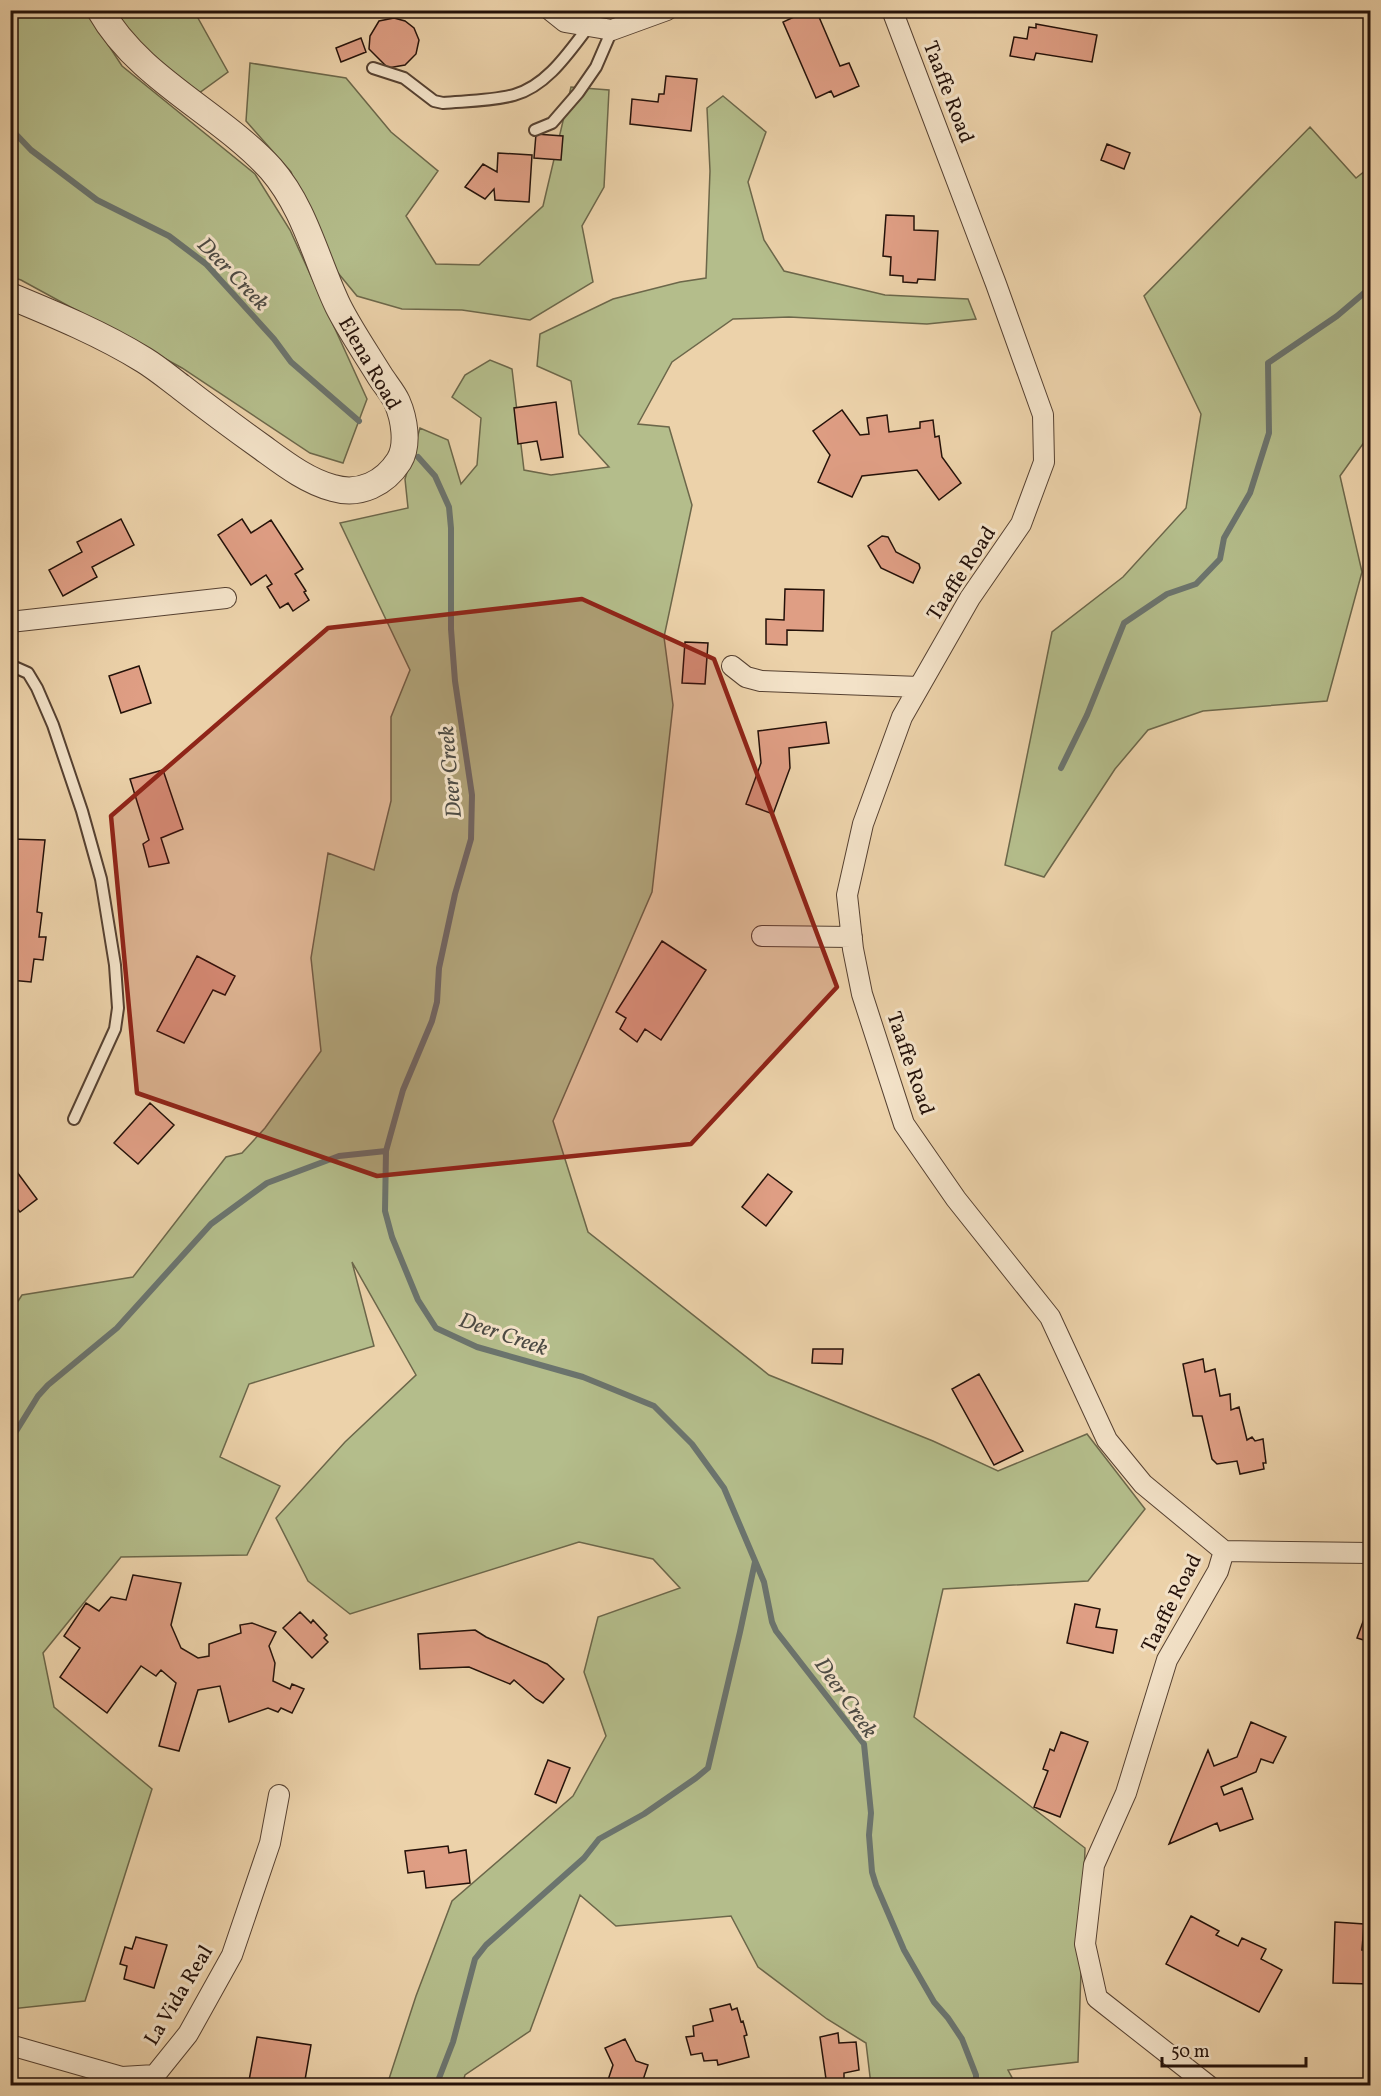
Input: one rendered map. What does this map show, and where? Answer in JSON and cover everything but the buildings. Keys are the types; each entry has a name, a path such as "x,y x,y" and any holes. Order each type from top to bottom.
{"street":[{"name":"Elena Road","path":"10,297 83,327 145,360 289,467 317,483 335,489 355,491 365,489 379,482 393,470 401,457 405,428 396,401 339,307 298,209 286,188 269,168 218,121 131,53 111,30 100,10"},
{"path":"550,10 565,22 612,30 667,10"},
{"name":"Taaffe Road","path":"892,10 1043,415 1044,462 1021,524 970,598 902,717 863,824 847,894 852,937 862,994 904,1124 956,1199 1050,1317 1107,1440 1143,1484 1224,1551 1218,1571 1167,1660 1126,1793 1094,1865 1085,1944 1097,1998 1209,2085"},
{"path":"10,622 226,598"},
{"path":"732,666 746,677 761,681 919,687"},
{"path":"762,936 852,937"},
{"path":"1224,1551 1371,1553"},
{"name":"La Vida Real","path":"10,2045 122,2077 155,2075 188,2034 232,1955 270,1843 279,1795"}],"lane":[{"path":"373,68 404,78 434,101 443,103 514,95 537,84 563,59 589,26"},
{"path":"535,130 552,123 578,93 596,67 612,30"},
{"path":"10,665 28,673 53,725 101,879 115,965 118,1008 115,1029 74,1119"}],"highlighted area":[{"path":"582,599 714,659 837,987 691,1144 377,1176 137,1093 111,816 328,628"}],"green space":[{"path":"10,11 86,11 122,66 255,174 290,230 367,399 343,463 310,453 182,368 21,280 11,277"},
{"path":"111,11 194,11 228,72 199,93 157,64"},
{"path":"250,63 346,78 391,132 438,171 406,216 436,264 479,265 543,206 571,87 609,90 604,187 582,226 593,282 530,320 462,310 402,309 357,296 320,251 291,172 246,121"},
{"path":"723,96 766,132 748,182 764,240 784,271 885,295 968,299 976,319 927,324 789,317 733,319 672,362 638,424 669,427 692,505 664,637 673,705 652,892 553,1121 588,1232 769,1375 933,1441 998,1471 1087,1434 1145,1509 1088,1581 943,1589 914,1717 1085,1848 1078,2062 1008,2070 1016,2085 871,2085 866,2043 827,2019 758,1967 731,1916 616,1926 580,1895 530,2031 465,2075 462,2085 387,2085 416,1996 452,1901 573,1796 606,1736 584,1672 598,1617 680,1588 653,1559 579,1542 350,1614 308,1581 276,1518 345,1442 416,1375 352,1262 374,1346 249,1384 220,1457 280,1486 247,1555 121,1557 43,1653 54,1707 152,1789 85,2001 11,2009 11,1312 22,1295 133,1277 226,1157 242,1153 265,1128 321,1051 311,958 328,853 374,870 391,801 391,717 410,670 340,523 408,508 405,479 420,428 448,440 461,484 477,465 481,418 452,397 465,375 490,360 512,369 524,470 551,475 609,467 579,434 571,381 537,366 540,334 613,299 680,282 706,278 710,171 707,108"},
{"path":"1310,127 1356,178 1370,167 1370,434 1340,476 1362,572 1327,701 1203,711 1148,730 1115,769 1044,877 1005,865 1052,632 1123,577 1186,508 1201,414 1144,296"}],"waterway":[{"name":"Deer Creek","path":"10,128 31,150 97,200 169,236 206,264 274,339 291,362 359,421"},
{"path":"1061,768 1087,715 1124,623 1167,594 1196,584 1220,559 1224,538 1250,493 1269,433 1268,363 1337,316 1370,288"},
{"name":"Deer Creek","path":"418,457 435,476 449,507 451,629 455,681 472,795 471,839 455,894 439,968 437,1002 432,1021 403,1090 386,1151 385,1211 392,1237 418,1300 436,1328 477,1347 583,1377 654,1406 692,1444 724,1488 764,1582 776,1631 864,1744 871,1813 869,1835 872,1872 876,1885 904,1950 934,2002 962,2039 976,2075 976,2086"},
{"path":"10,1441 38,1396 48,1385 117,1328 211,1224 267,1183 339,1156 386,1151"},
{"path":"436,2086 453,2042 475,1959 486,1945 584,1858 599,1839 644,1814 708,1768 755,1562"}]}
